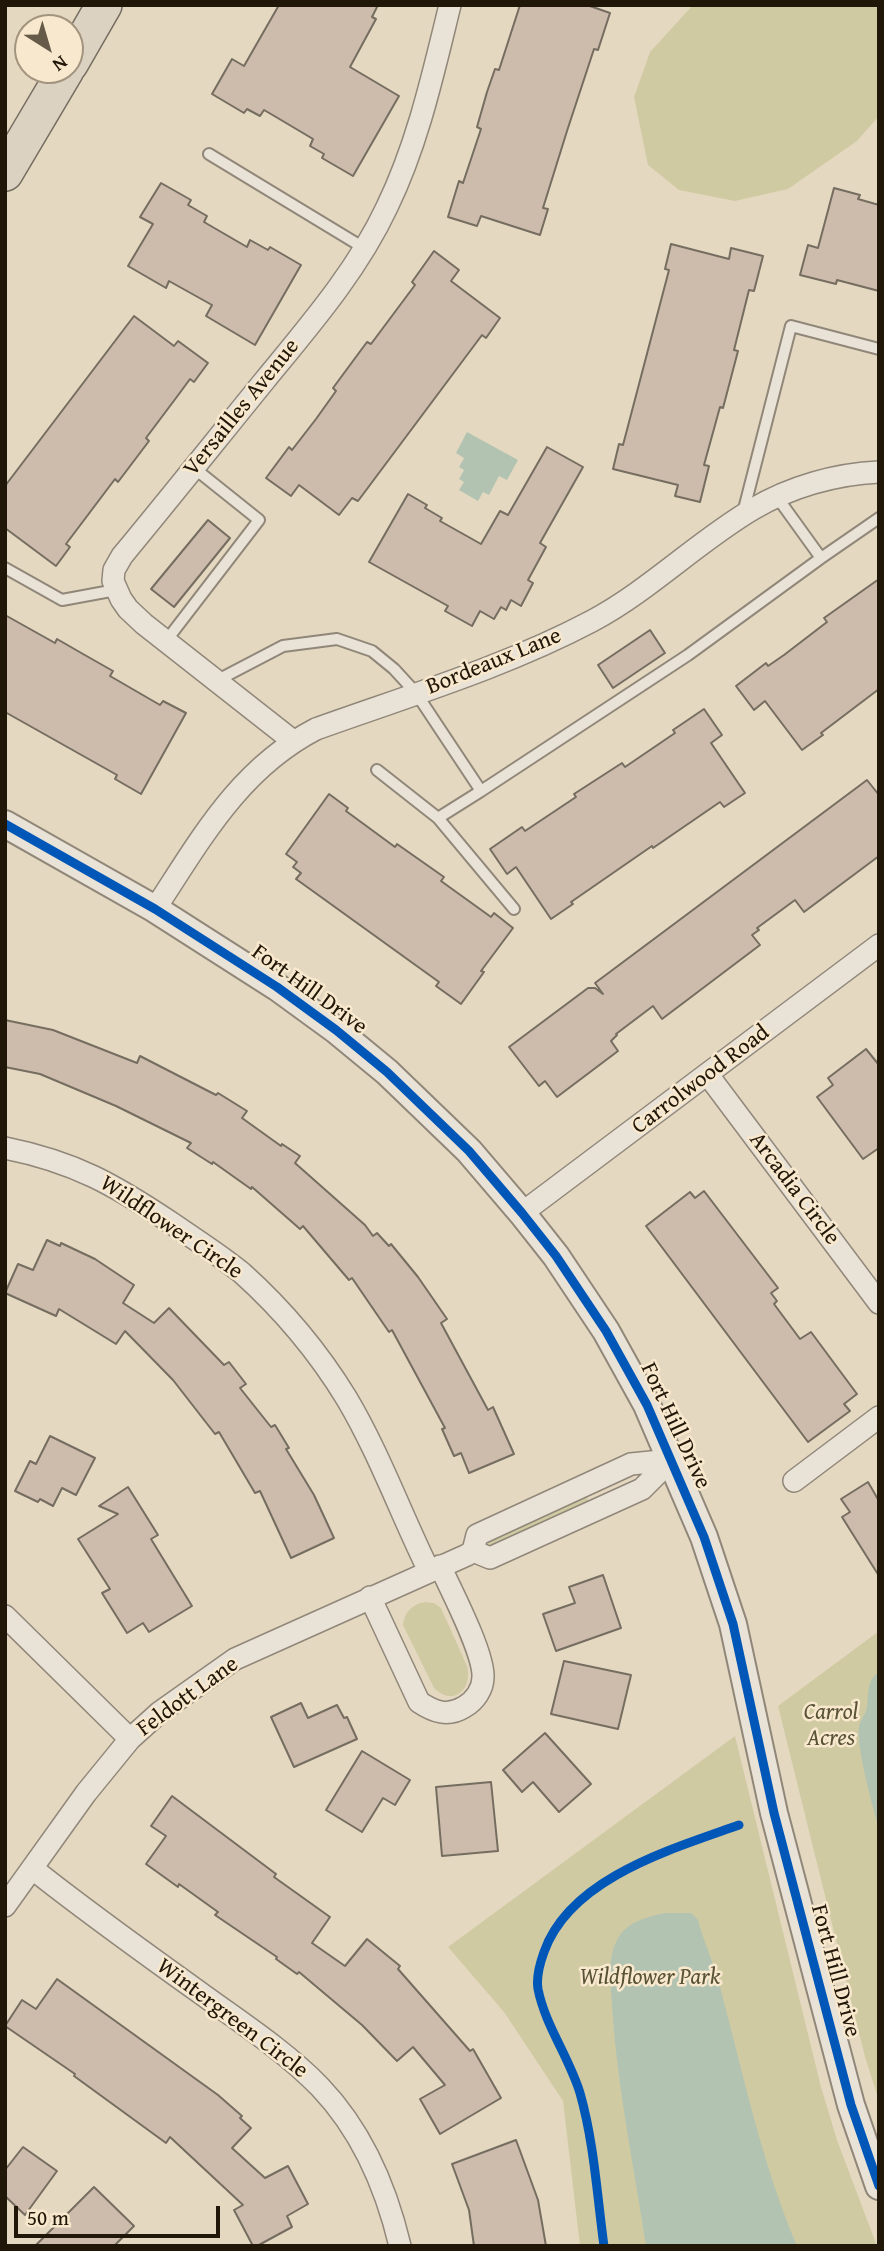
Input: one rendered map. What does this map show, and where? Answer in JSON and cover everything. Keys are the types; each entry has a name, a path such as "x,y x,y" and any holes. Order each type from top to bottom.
{"main road":[{"path":"84,40 104,5"},
{"path":"5,173 58,84"}],"street":[{"name":"Versailles Avenue","path":"116,590 114,570 122,556 330,300 364,248 386,209 410,156 424,112 450,5"},
{"name":"Bordeaux Lane","path":"155,909 213,820 247,780 293,741 316,729 559,638 596,619 644,588 743,516 777,497 818,482 879,472"},
{"path":"116,590 128,609 293,741"},
{"name":"Fort Hill Drive","path":"5,824 155,909 277,987 387,1072 469,1151 522,1213 556,1256 606,1331 647,1405 671,1460 704,1537 733,1624 774,1813 851,2105 879,2186"},
{"name":"Carrolwood Road","path":"522,1213 879,945"},
{"name":"Arcadia Circle","path":"708,1075 879,1303"},
{"name":"Wildflower Circle","path":"5,1148 59,1161 115,1186 241,1273 269,1300 315,1353 360,1423 480,1656 484,1673 482,1686 473,1701 462,1709 447,1713 436,1712 419,1702 370,1597"},
{"path":"794,1481 879,1417"},
{"name":"Feldott Lane","path":"5,1906 86,1793 130,1740 160,1712 235,1660 473,1551 477,1535 631,1464 671,1460"},
{"path":"5,1616 130,1740"},
{"name":"Wintergreen Circle","path":"33,1869 280,2051 320,2087 350,2126 377,2174 391,2210 400,2246"}],"lane":[{"path":"209,154 364,248"},
{"path":"743,516 791,326 879,349"},
{"path":"166,641 259,520 194,468"},
{"path":"777,497 821,558"},
{"path":"438,818 688,655 879,518"},
{"path":"5,568 62,600 116,590"},
{"path":"216,681 283,646 337,639 372,651 394,669 416,693 481,791"},
{"path":"377,771 438,818 514,909"}],"green space":[{"path":"693,5 877,5 879,116 857,141 788,189 735,201 679,190 648,165 634,97 650,52"},
{"path":"586,1496 589,1502 501,1543 485,1546 483,1543"},
{"path":"425,1602 434,1603 441,1608 467,1666 468,1675 464,1689 454,1696 448,1696 434,1688 403,1625 410,1610"},
{"name":"Carrol Acres","path":"879,1631 879,2101 865,2057 778,1706"},
{"name":"Wildflower Park","path":"735,1736 821,2087 837,2140 877,2246 580,2246 563,2101 504,2012 448,1947"}],"shaded area":[{"path":"467,432 518,460 507,480 499,476 489,495 483,492 478,501 459,490 464,482 459,479 464,470 459,467 464,458 456,453"},
{"path":"879,1672 879,1830 859,1737 870,1683"},
{"path":"664,1913 691,1913 698,1920 717,1976 772,2180 797,2246 646,2246 626,2126 610,1982 613,1949 620,1935 636,1922"}],"building":[{"path":"279,5 378,5 372,17 376,19 350,67 399,96 353,176 322,158 324,154 310,146 313,139 264,110 260,116 247,109 244,113 212,94 232,59 244,66"},
{"path":"520,5 587,5 610,13 598,50 594,49 567,131 543,208 548,209 540,235 481,216 477,226 448,217 459,181 463,183 481,129 477,127 487,92 495,69 499,70"},
{"path":"161,183 191,200 188,205 207,216 204,222 247,247 250,240 268,250 270,247 301,265 255,345 206,316 212,305 169,281 166,288 128,266 153,224 140,217"},
{"path":"834,188 860,195 858,199 879,205 879,291 837,280 836,284 800,275 808,245 818,248"},
{"path":"671,244 729,259 731,248 763,256 754,291 749,290 734,350 738,351 704,465 709,466 700,502 675,496 678,485 613,469 619,444 623,445 669,270 665,269"},
{"path":"434,251 459,270 451,281 500,318 486,338 482,335 358,501 352,498 339,515 299,485 291,496 266,478 289,447 292,450 316,419 336,391 333,388 367,342 371,344 415,285 412,282"},
{"path":"134,316 174,346 178,341 208,363 194,382 190,379 146,438 149,441 118,482 115,479 66,544 70,547 56,566 5,528 5,486"},
{"path":"547,447 583,467 540,543 546,547 528,580 533,583 521,606 511,600 506,610 501,607 494,619 480,611 472,626 445,611 448,606 369,562 408,494 427,505 425,508 442,518 440,521 481,544 500,511 508,515"},
{"path":"208,520 230,538 174,607 151,589"},
{"path":"879,579 879,689 802,750 765,701 754,710 736,686 766,663 768,666 784,655 827,622 824,618"},
{"path":"5,615 55,643 57,639 113,671 110,676 160,705 163,701 186,713 141,794 115,779 117,775 5,712"},
{"path":"650,630 665,653 613,688 598,665"},
{"path":"704,709 722,735 711,743 745,793 724,807 720,802 653,848 652,846 551,919 516,867 507,874 490,849 522,827 525,831 576,797 574,794 622,763 625,767 675,733 673,730"},
{"path":"867,780 879,795 879,856 804,912 795,900 757,928 759,930 752,935 760,945 662,1019 653,1006 616,1034 611,1041 618,1051 557,1097 545,1081 539,1086 509,1047 588,988 595,988 603,994 595,983"},
{"path":"329,794 348,808 346,811 395,847 397,844 444,877 441,881 491,917 494,913 513,928 481,971 484,972 461,1004 436,986 439,982 296,879 301,873 293,867 297,862 286,854"},
{"path":"5,1020 53,1030 137,1063 140,1056 216,1095 218,1093 247,1111 242,1118 300,1156 295,1163 365,1225 373,1236 377,1233 389,1246 391,1244 418,1277 447,1319 441,1323 488,1410 493,1407 514,1454 469,1473 461,1453 454,1456 442,1429 445,1428 392,1330 389,1332 352,1278 349,1280 303,1226 300,1229 252,1187 251,1189 213,1162 212,1164 187,1148 191,1143 116,1106 40,1074 5,1067"},
{"path":"866,1049 879,1065 879,1148 863,1159 817,1097 833,1085 828,1078"},
{"path":"704,1191 778,1288 771,1293 777,1301 774,1304 800,1339 811,1332 857,1394 844,1404 850,1411 808,1442 646,1226 690,1192 695,1198"},
{"path":"47,1240 60,1246 61,1243 95,1259 134,1285 123,1303 154,1323 169,1308 224,1365 229,1362 246,1384 240,1388 271,1427 275,1425 289,1448 286,1449 314,1495 334,1538 291,1558 260,1491 255,1493 219,1432 215,1434 173,1380 125,1331 116,1344 59,1309 56,1316 5,1293 18,1264 33,1270"},
{"path":"50,1436 95,1458 76,1495 62,1488 53,1506 15,1491 30,1461 36,1464"},
{"path":"868,1482 879,1501 879,1576 842,1517 850,1512 841,1499"},
{"path":"128,1487 158,1535 151,1539 192,1606 149,1632 143,1623 127,1633 102,1593 110,1589 78,1539 118,1514 99,1506"},
{"path":"603,1575 621,1628 556,1651 543,1614 575,1603 569,1587"},
{"path":"564,1661 631,1675 618,1729 551,1714"},
{"path":"301,1703 308,1718 337,1705 344,1718 347,1717 357,1739 294,1767 271,1717"},
{"path":"545,1733 591,1784 559,1812 533,1782 522,1792 503,1770"},
{"path":"362,1751 410,1780 395,1805 383,1798 362,1832 326,1810"},
{"path":"491,1782 498,1851 442,1856 436,1787"},
{"path":"172,1796 276,1874 274,1877 330,1917 312,1943 345,1966 367,1939 400,1966 398,1969 470,2051 473,2049 501,2098 440,2134 420,2099 445,2085 413,2047 397,2061 362,2025 299,1972 297,1974 276,1959 277,1957 215,1915 218,1912 146,1864 166,1836 151,1826"},
{"path":"57,1979 218,2095 242,2116 240,2118 251,2128 232,2148 265,2178 288,2166 308,2204 287,2216 292,2227 253,2246 234,2210 243,2205 170,2137 166,2143 74,2076 75,2074 5,2026 22,2000 36,2009"},
{"path":"516,2140 538,2200 546,2246 474,2246 469,2210 452,2164"},
{"path":"23,2147 57,2171 25,2215 5,2196 5,2170"},
{"path":"94,2187 134,2226 114,2246 35,2246"}],"cycle path":[{"path":"5,824 155,909 277,987 387,1072 469,1151 522,1213 556,1256 606,1331 647,1405 704,1537 733,1624 774,1813 851,2105 879,2186"},
{"path":"604,2246 585,2112 580,2093 546,2015 538,1989 543,1956 557,1926 576,1904 599,1886 655,1856 739,1825"}]}
